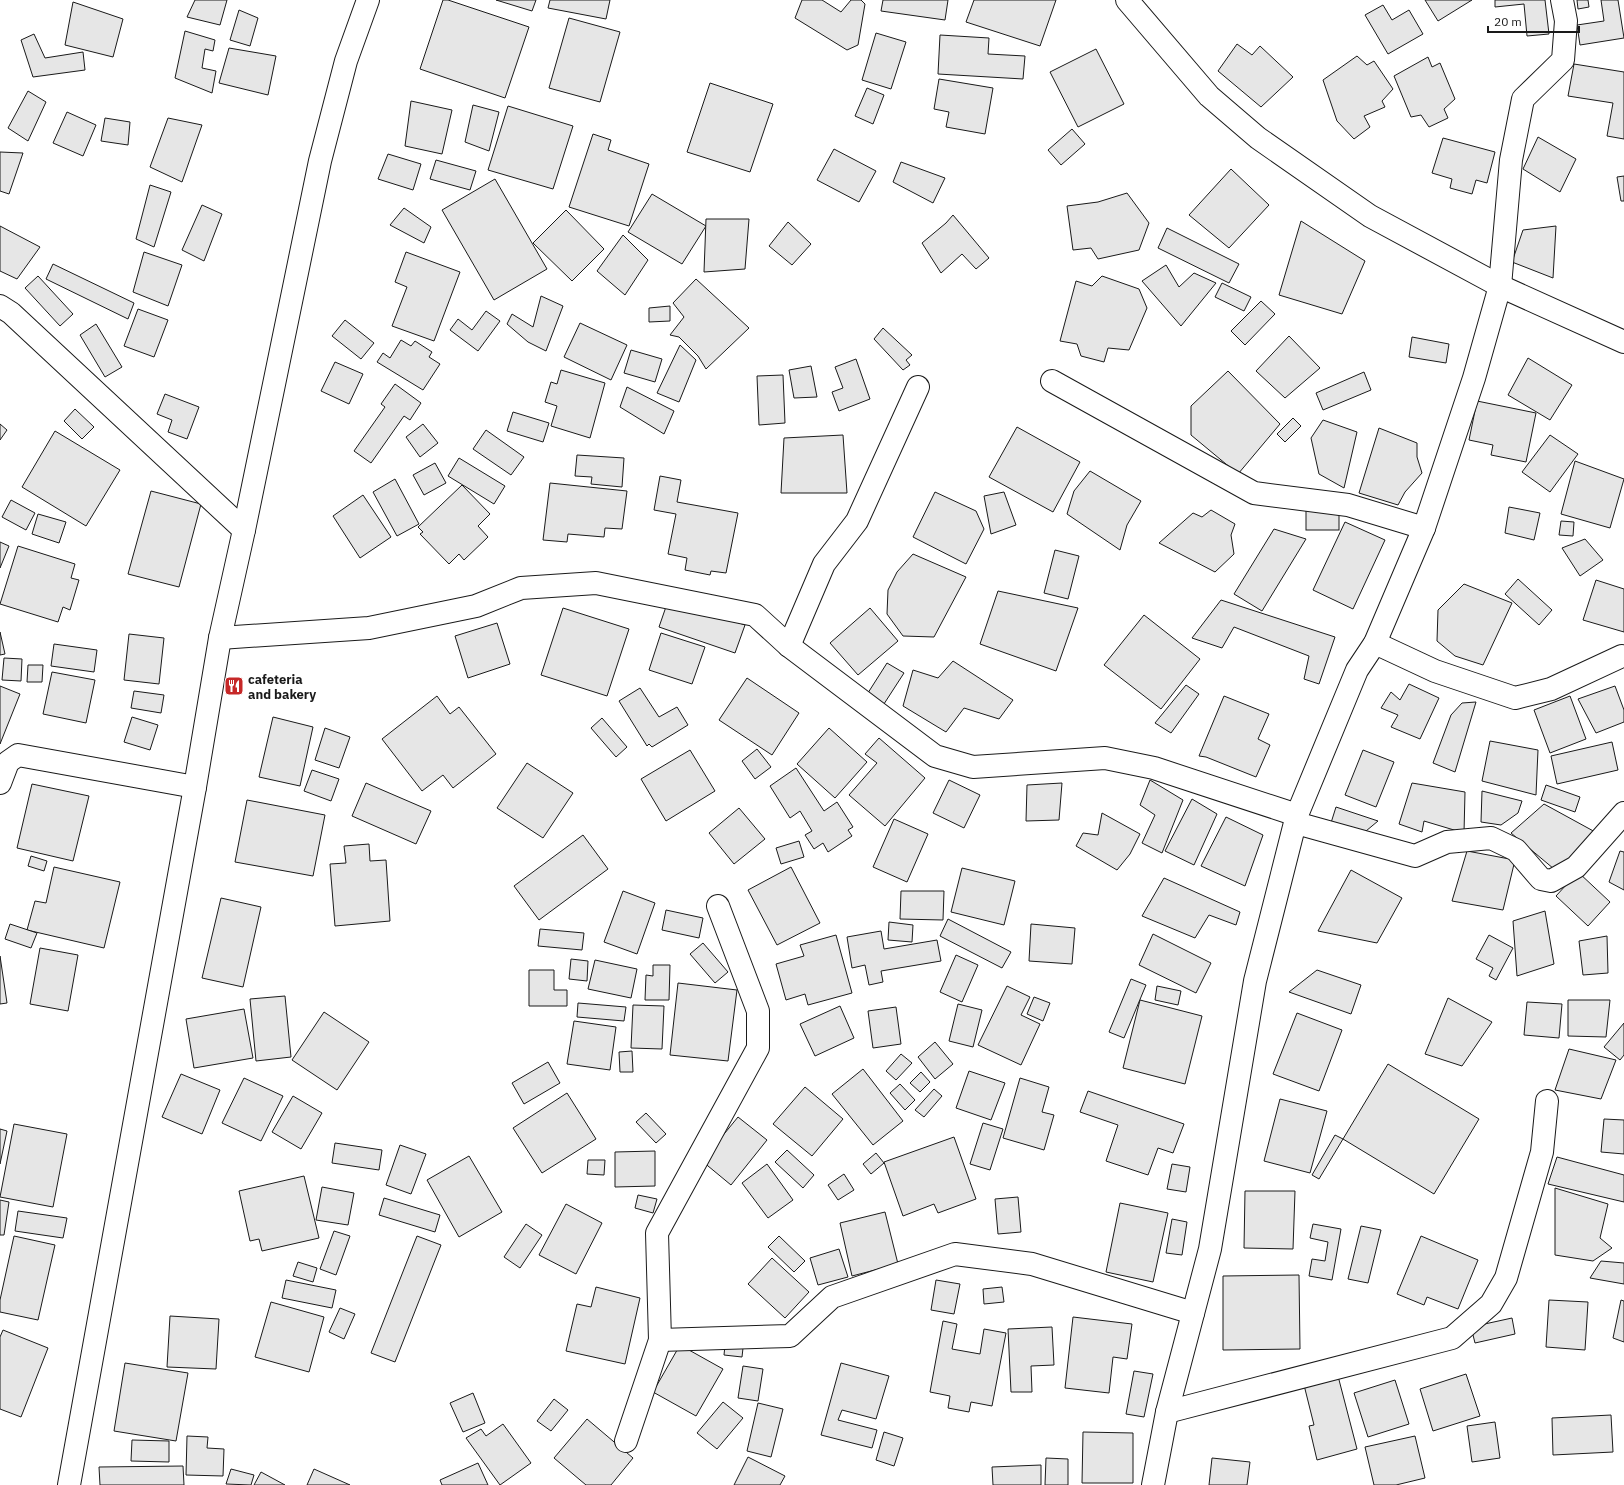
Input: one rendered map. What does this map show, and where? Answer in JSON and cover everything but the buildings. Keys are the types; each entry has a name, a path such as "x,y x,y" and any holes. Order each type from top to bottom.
{"street":[{"path":"69,1485 195,787 220,638 244,530 320,161 346,61 368,0"},
{"path":"1127,0 1209,96 1258,138 1370,216 1500,286 1624,342"},
{"path":"1152,1485 1167,1412 1210,1249 1255,981 1297,819 1357,670 1375,643 1424,528 1474,378 1500,286 1511,160 1522,99 1563,60 1566,21 1562,0"},
{"path":"0,306 11,314 244,530"},
{"path":"1052,381 1254,493 1348,505 1424,528"},
{"path":"789,646 824,564 857,521 918,387"},
{"path":"220,638 369,628 476,606 521,588 596,584 754,615 789,646 935,756 973,767 1105,758 1154,768 1297,819 1415,856 1447,842 1491,838 1516,850 1541,879 1551,880 1576,867 1624,813"},
{"path":"1375,643 1436,671 1516,698 1551,689 1622,656"},
{"path":"0,783 8,762 18,756 195,787"},
{"path":"626,1441 660,1340 657,1233 758,1048 758,1011 718,906"},
{"path":"1167,1412 1452,1338 1491,1304 1506,1278 1542,1152 1547,1101"},
{"path":"660,1340 790,1336 832,1298 955,1254 1032,1264 1193,1313"}],"place":[{"name":"cafeteria and bakery","path":"234,686"}]}
